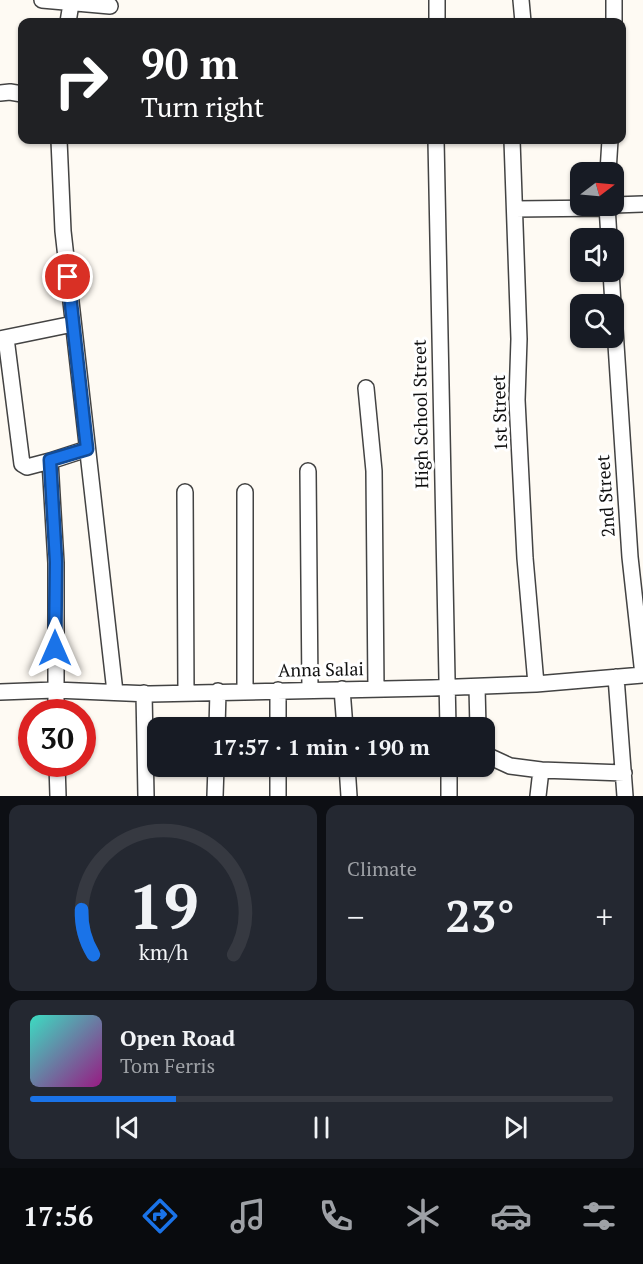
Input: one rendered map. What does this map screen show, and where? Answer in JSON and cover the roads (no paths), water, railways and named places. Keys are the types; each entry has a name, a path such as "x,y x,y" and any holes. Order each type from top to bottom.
{"street":[{"path":"42,0 111,6"},
{"path":"437,0 437,18"},
{"path":"521,0 523,18"},
{"path":"614,0 614,18"},
{"path":"69,18 71,4"},
{"path":"0,93 18,93"},
{"path":"59,144 63,231 115,692"},
{"name":"High School Street","path":"436,144 448,717"},
{"name":"1st Street","path":"512,144 519,339 517,400 525,558 536,684"},
{"path":"609,162 610,144"},
{"path":"624,205 643,204"},
{"path":"515,208 570,207"},
{"path":"73,324 3,339 22,464 27,467 87,449"},
{"name":"2nd Street","path":"616,348 630,557 643,675"},
{"path":"366,388 374,471 376,689"},
{"path":"50,460 56,562 55,699"},
{"path":"308,471 310,690"},
{"path":"185,492 186,693"},
{"path":"245,492 245,691"},
{"name":"Anna Salai","path":"0,692 55,690 186,693 447,688 536,684 643,675"},
{"path":"616,677 625,796"},
{"path":"477,687 478,717"},
{"path":"342,689 344,717"},
{"path":"278,690 278,717"},
{"path":"217,717 218,691"},
{"path":"144,693 146,796"},
{"path":"495,759 510,766 541,770 624,773"},
{"path":"538,796 541,770"},
{"path":"57,777 58,796"},
{"path":"215,796 216,777"},
{"path":"278,777 278,796"},
{"path":"348,777 349,796"},
{"path":"449,777 449,796"}]}
